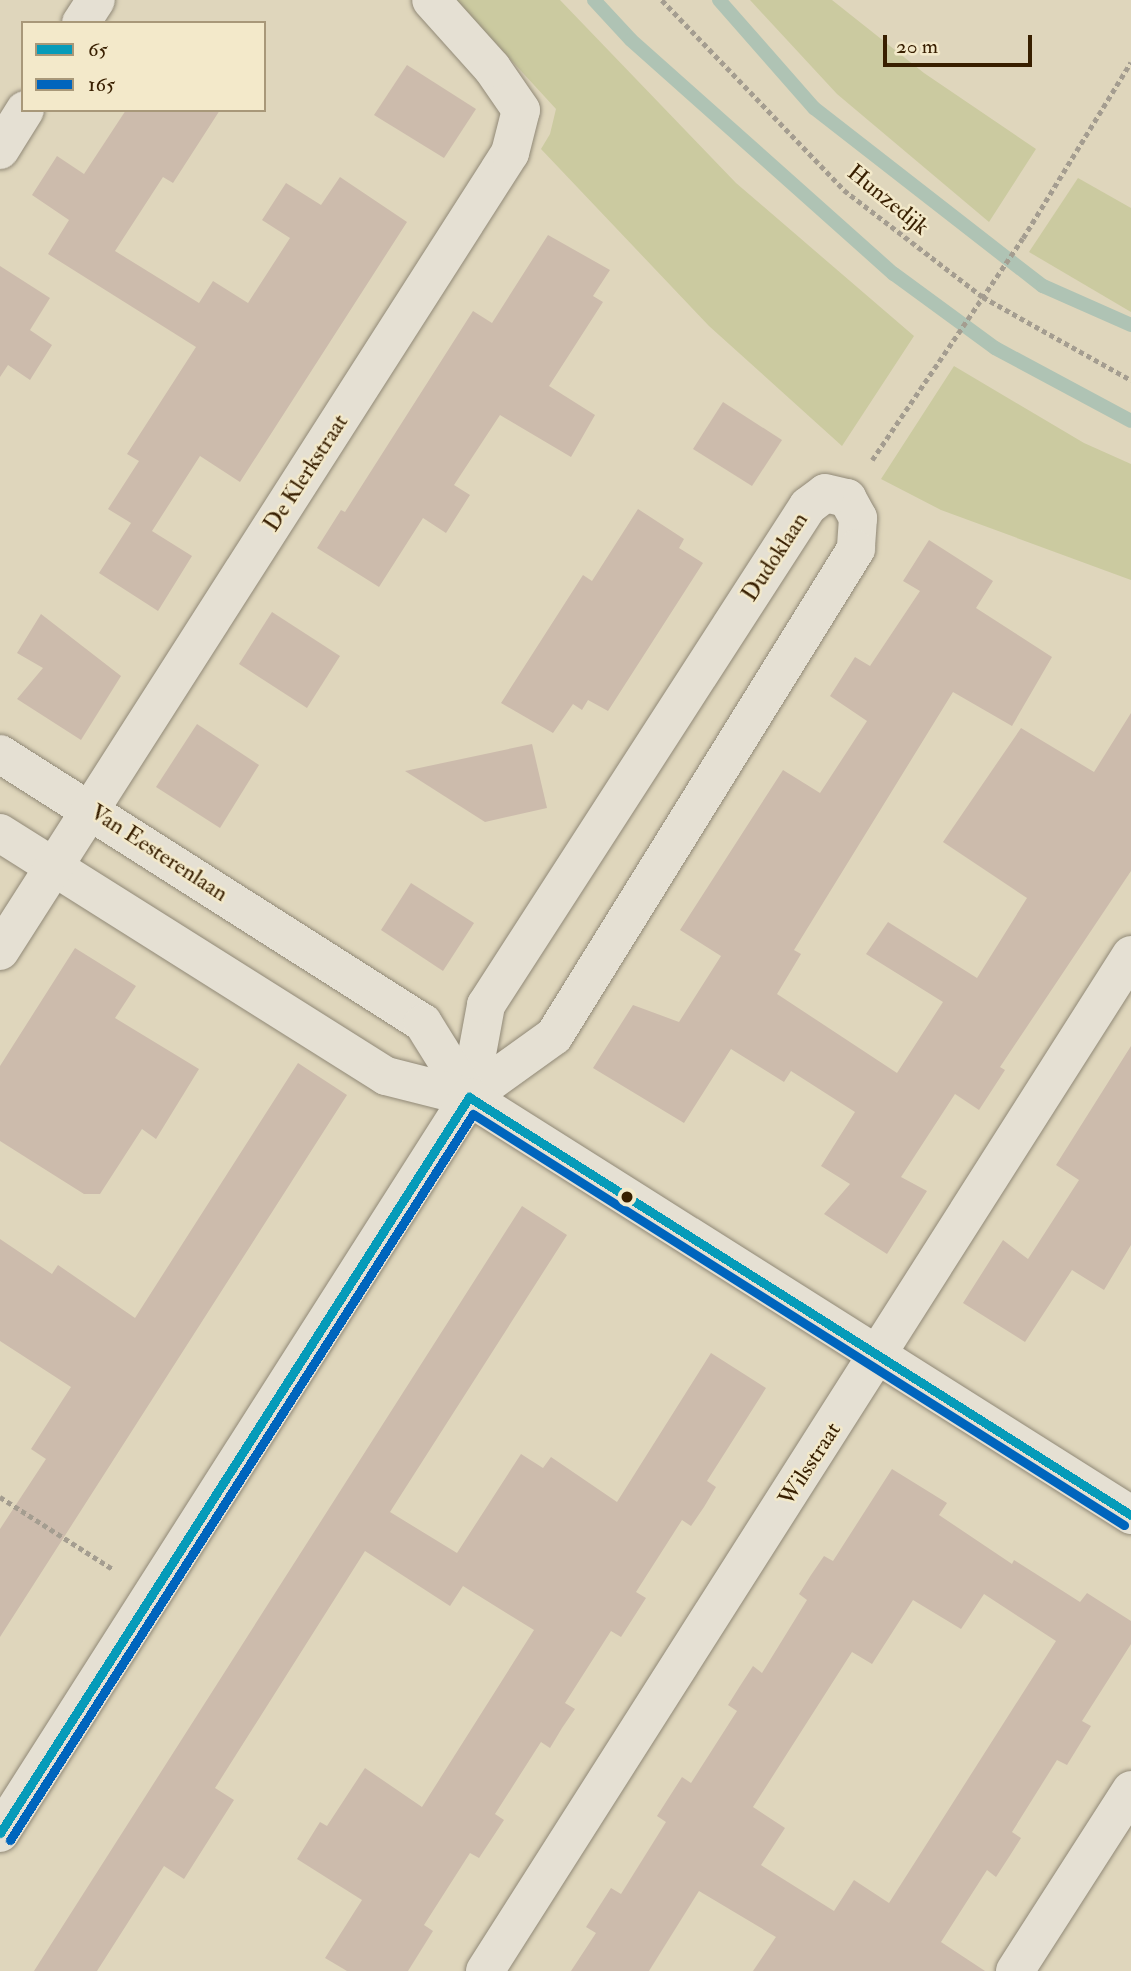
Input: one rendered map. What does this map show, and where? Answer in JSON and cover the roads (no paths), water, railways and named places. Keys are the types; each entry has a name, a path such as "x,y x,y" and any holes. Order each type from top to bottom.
{"street":[{"path":"82,21 96,0"},
{"name":"De Klerkstraat","path":"0,951 510,153 521,110 492,68 431,0"},
{"path":"0,150 24,112"},
{"name":"Dudoklaan","path":"825,493 846,498 858,518 856,549 554,1036 470,1097 486,1005 808,506 825,493"},
{"name":"Van Eesterenlaan","path":"0,754 423,1023 470,1097"},
{"path":"0,833 386,1076 470,1097 1131,1515"},
{"name":"Wilsstraat","path":"485,1971 1131,956"},
{"path":"0,1833 470,1097"},
{"path":"1015,1971 1131,1790"}],"waterway":[{"path":"594,0 631,40 894,274 995,348 1131,421"},
{"path":"719,0 814,108 1043,286 1131,325"}]}
